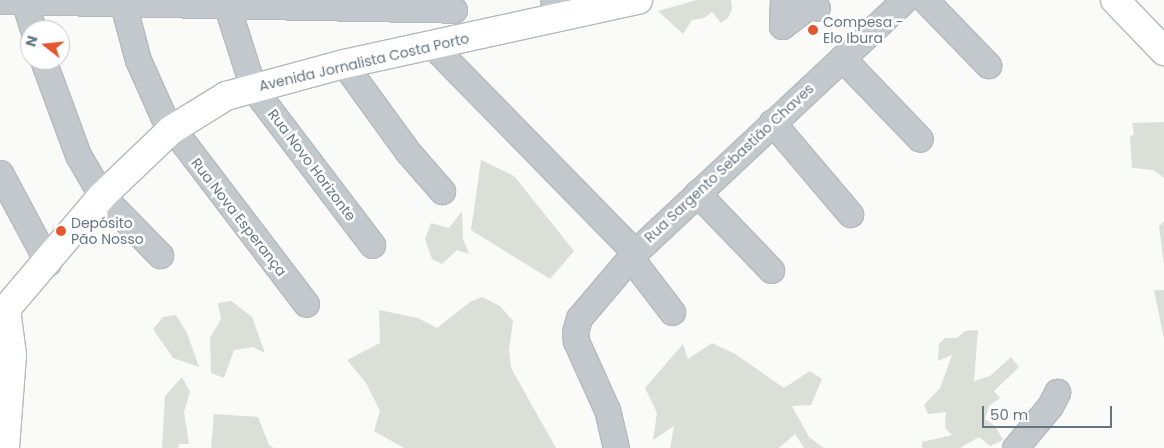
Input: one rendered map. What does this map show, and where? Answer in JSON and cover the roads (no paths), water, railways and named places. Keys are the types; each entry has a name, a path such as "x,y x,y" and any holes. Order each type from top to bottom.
{"main road":[{"name":"Avenida Jornalista Costa Porto","path":"3,313 48,263 102,196 171,130 226,96 344,64 466,38 556,9 638,0"},
{"path":"1115,0 1164,51"},
{"path":"3,313 12,355 4,448"}],"street":[{"path":"783,0 782,26 813,3 817,8"},
{"name":"Rua Sargento Sebastião Chaves","path":"616,448 607,410 576,341 575,332 579,318 632,254 904,0"},
{"path":"926,0 988,65"},
{"path":"0,1 452,5 466,38"},
{"path":"24,1 30,20"},
{"name":"Rua Nova Esperança","path":"123,1 138,60 171,130 306,304"},
{"name":"Rua Novo Horizonte","path":"226,2 253,88 372,245"},
{"path":"431,44 632,254 672,312"},
{"path":"842,58 920,139"},
{"path":"344,64 408,152 442,192"},
{"path":"47,70 75,146 102,196 160,255"},
{"path":"772,122 850,214"},
{"path":"0,174 48,263"},
{"path":"697,193 771,270"},
{"path":"1015,448 1050,406 1057,392"}],"place":[{"name":"Compesa - Elo Ibura","path":"813,30"},
{"name":"Depósito Pão Nosso","path":"61,231"}]}
